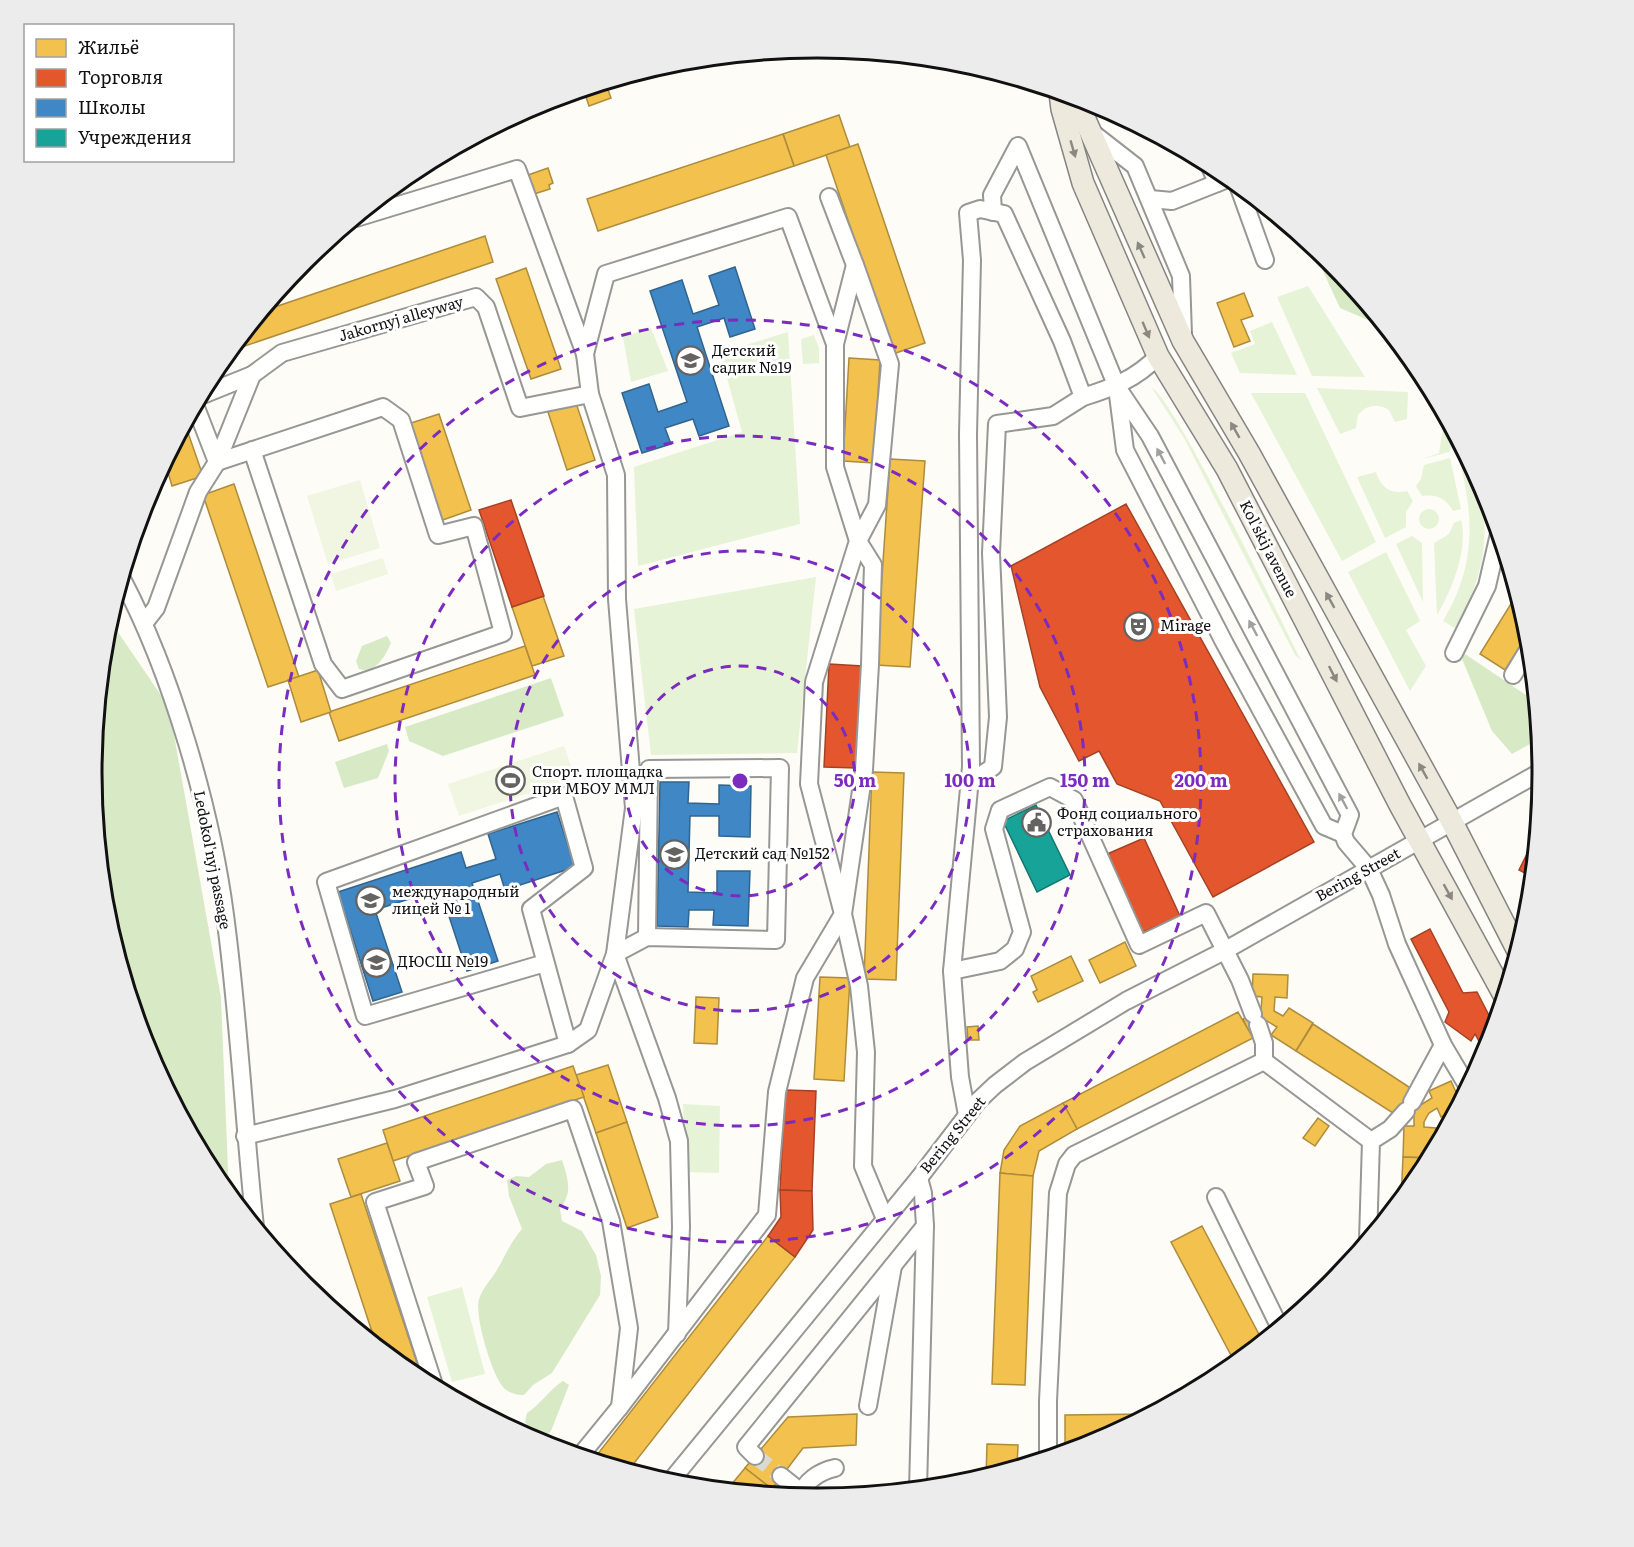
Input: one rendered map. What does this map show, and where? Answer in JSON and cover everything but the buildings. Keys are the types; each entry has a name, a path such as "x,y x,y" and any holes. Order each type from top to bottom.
{"main road":[{"name":"Kol'skij avenue","path":"1061,101 1083,183 1158,356 1227,469 1420,840 1499,986"},
{"name":"Kol'skij avenue","path":"1080,109 1107,176 1183,341 1249,453 1452,822 1512,940"},
{"path":"1083,183 1087,171 1091,168 1107,176"}],"street":[{"path":"1089,131 1135,166 1160,221 1181,276 1183,341"},
{"path":"993,212 992,195 1018,146 1117,387 1150,436 1350,815 1343,834 1346,842 1369,869 1397,944 1443,1045 1463,1079"},
{"path":"245,1136 395,1099 568,1044 588,1030 615,954 634,808 617,599 615,475 590,393 585,354 517,169 374,212"},
{"path":"1150,199 1172,201 1219,183"},
{"path":"829,197 890,364 877,506 858,542 814,682 809,784 860,986 866,1052 863,1166 885,1219"},
{"path":"1243,200 1265,260"},
{"path":"1160,221 1172,201"},
{"path":"967,1115 960,1077 952,971 971,782 968,435 972,260 968,213 980,209 1004,214 1062,341 1083,397"},
{"path":"585,354 606,274 788,217 835,344"},
{"path":"585,1450 767,1215 777,1092 805,978 843,914 864,770 873,565 858,542 835,466 835,344 855,265"},
{"name":"Jakornyj alleyway","path":"252,375 282,353 476,297 486,307 520,408 590,393"},
{"path":"971,782 993,767 998,717 991,553 997,424 1053,416 1083,397 1117,387 1145,369 1158,356"},
{"path":"213,391 252,375"},
{"path":"145,622 156,608 198,492 217,462 252,375"},
{"path":"1117,387 1125,450 1225,644 1324,826 1343,834"},
{"path":"217,462 252,450 383,407 401,420 438,535 474,526 503,633 342,689 323,664 252,450"},
{"path":"199,415 217,462"},
{"path":"1454,653 1487,586 1496,549"},
{"name":"Ledokol'nyj passage","path":"126,587 145,622 190,754 209,831 225,915 253,1213"},
{"path":"1513,675 1523,660"},
{"path":"615,954 647,937 776,940 780,768 649,769 647,937"},
{"name":"Bering Street","path":"676,1475 919,1178 967,1115 995,1085 1025,1062 1126,1001 1224,951 1532,777"},
{"path":"952,971 1000,962 1015,949 1022,932 994,829 1000,810 1050,787 1074,800 1139,945 1206,913 1256,1020 1264,1043 1264,1061"},
{"path":"545,963 365,1016 326,882 564,796 584,868 531,909 568,1044"},
{"path":"615,954 667,1098 679,1141 681,1227 676,1334"},
{"path":"1371,1141 1390,1129 1409,1107 1443,1045"},
{"path":"1264,1061 1371,1141"},
{"path":"1048,1451 1048,1401 1058,1193 1067,1164 1081,1150 1264,1061"},
{"path":"431,1375 375,1202 425,1186 416,1162 573,1109 611,1221 628,1328 620,1407"},
{"path":"1368,1228 1371,1141"},
{"path":"918,1481 925,1226 923,1193 919,1178"},
{"path":"1216,1197 1276,1321"},
{"path":"755,1456 746,1447 925,1226"},
{"path":"868,1406 893,1265"},
{"path":"807,1488 820,1471 835,1468"},
{"path":"781,1476 792,1487"}],"green space":[{"path":"1322,269 1355,302 1369,320 1340,308"},
{"path":"1308,286 1365,377 1312,376 1277,297"},
{"path":"1272,322 1297,375 1240,373 1231,353 1255,344 1250,331"},
{"path":"651,328 668,371 631,382 623,337"},
{"path":"788,332 800,524 638,566 634,467 742,432 720,353"},
{"path":"814,335 819,348 819,363 803,364 801,339"},
{"path":"1152,388 1164,401 1204,469 1301,660 1295,655 1184,438"},
{"path":"1317,388 1408,392 1407,419 1395,422 1389,410 1380,406 1372,406 1358,415 1356,428 1340,434"},
{"path":"1251,393 1305,393 1376,542 1342,561"},
{"path":"1443,429 1452,446 1449,452 1422,459 1439,453"},
{"path":"1450,458 1461,509 1453,511 1440,498 1422,496 1416,486 1421,479 1424,465"},
{"path":"1459,460 1483,515 1484,541 1475,585 1455,628 1443,621 1462,580 1467,560 1469,519"},
{"path":"1376,472 1383,486 1391,491 1407,491 1413,501 1406,512 1406,527 1385,538 1357,477"},
{"path":"360,480 380,548 328,564 307,496"},
{"path":"1429,509 1436,512 1439,519 1436,526 1429,529 1422,526 1419,519 1422,512"},
{"path":"1461,520 1463,543 1461,556 1453,582 1437,615 1434,543 1449,534 1454,523"},
{"path":"1412,536 1422,543 1423,602 1396,544"},
{"path":"1386,552 1420,621 1406,630 1426,666 1410,691 1348,572"},
{"path":"383,558 388,574 336,591 331,574"},
{"path":"816,577 797,753 651,755 634,609"},
{"path":"117,630 169,707 221,998 228,1180 198,1131 156,1047 126,959 116,913 108,867 102,774 108,680"},
{"path":"387,636 391,643 379,663 370,669 359,669 356,661 362,646"},
{"path":"1465,654 1526,695 1527,693 1531,744 1512,754 1492,731 1462,659"},
{"path":"551,678 564,716 443,756 409,741 405,727"},
{"path":"387,744 389,751 378,778 344,788 335,762"},
{"name":"Спорт. площадка при МБОУ ММЛ","path":"564,746 575,778 459,816 448,784"},
{"path":"683,1104 720,1106 719,1173 685,1172"},
{"path":"562,1160 568,1191 560,1209 562,1221 582,1231 596,1255 601,1276 600,1295 552,1373 533,1385 524,1395 516,1394 503,1387 494,1370 481,1331 479,1299 522,1229 509,1196 507,1180 516,1176 529,1177 546,1164"},
{"path":"462,1287 485,1374 452,1382 427,1297"},
{"path":"563,1381 569,1385 551,1431 546,1435 528,1427 525,1422 527,1413"}],"tunnel":[{"path":"755,1456 781,1476"}],"place":[{"name":"Детский садик №19","path":"691,360"},
{"name":"Mirage","path":"1139,626"},
{"name":"Спорт. площадка при МБОУ ММЛ","path":"511,781"},
{"name":"Фонд социального страхования","path":"1036,823"},
{"name":"Детский сад №152","path":"674,854"},
{"name":"международный лицей № 1","path":"371,901"},
{"name":"ДЮСШ №19","path":"376,962"}]}
